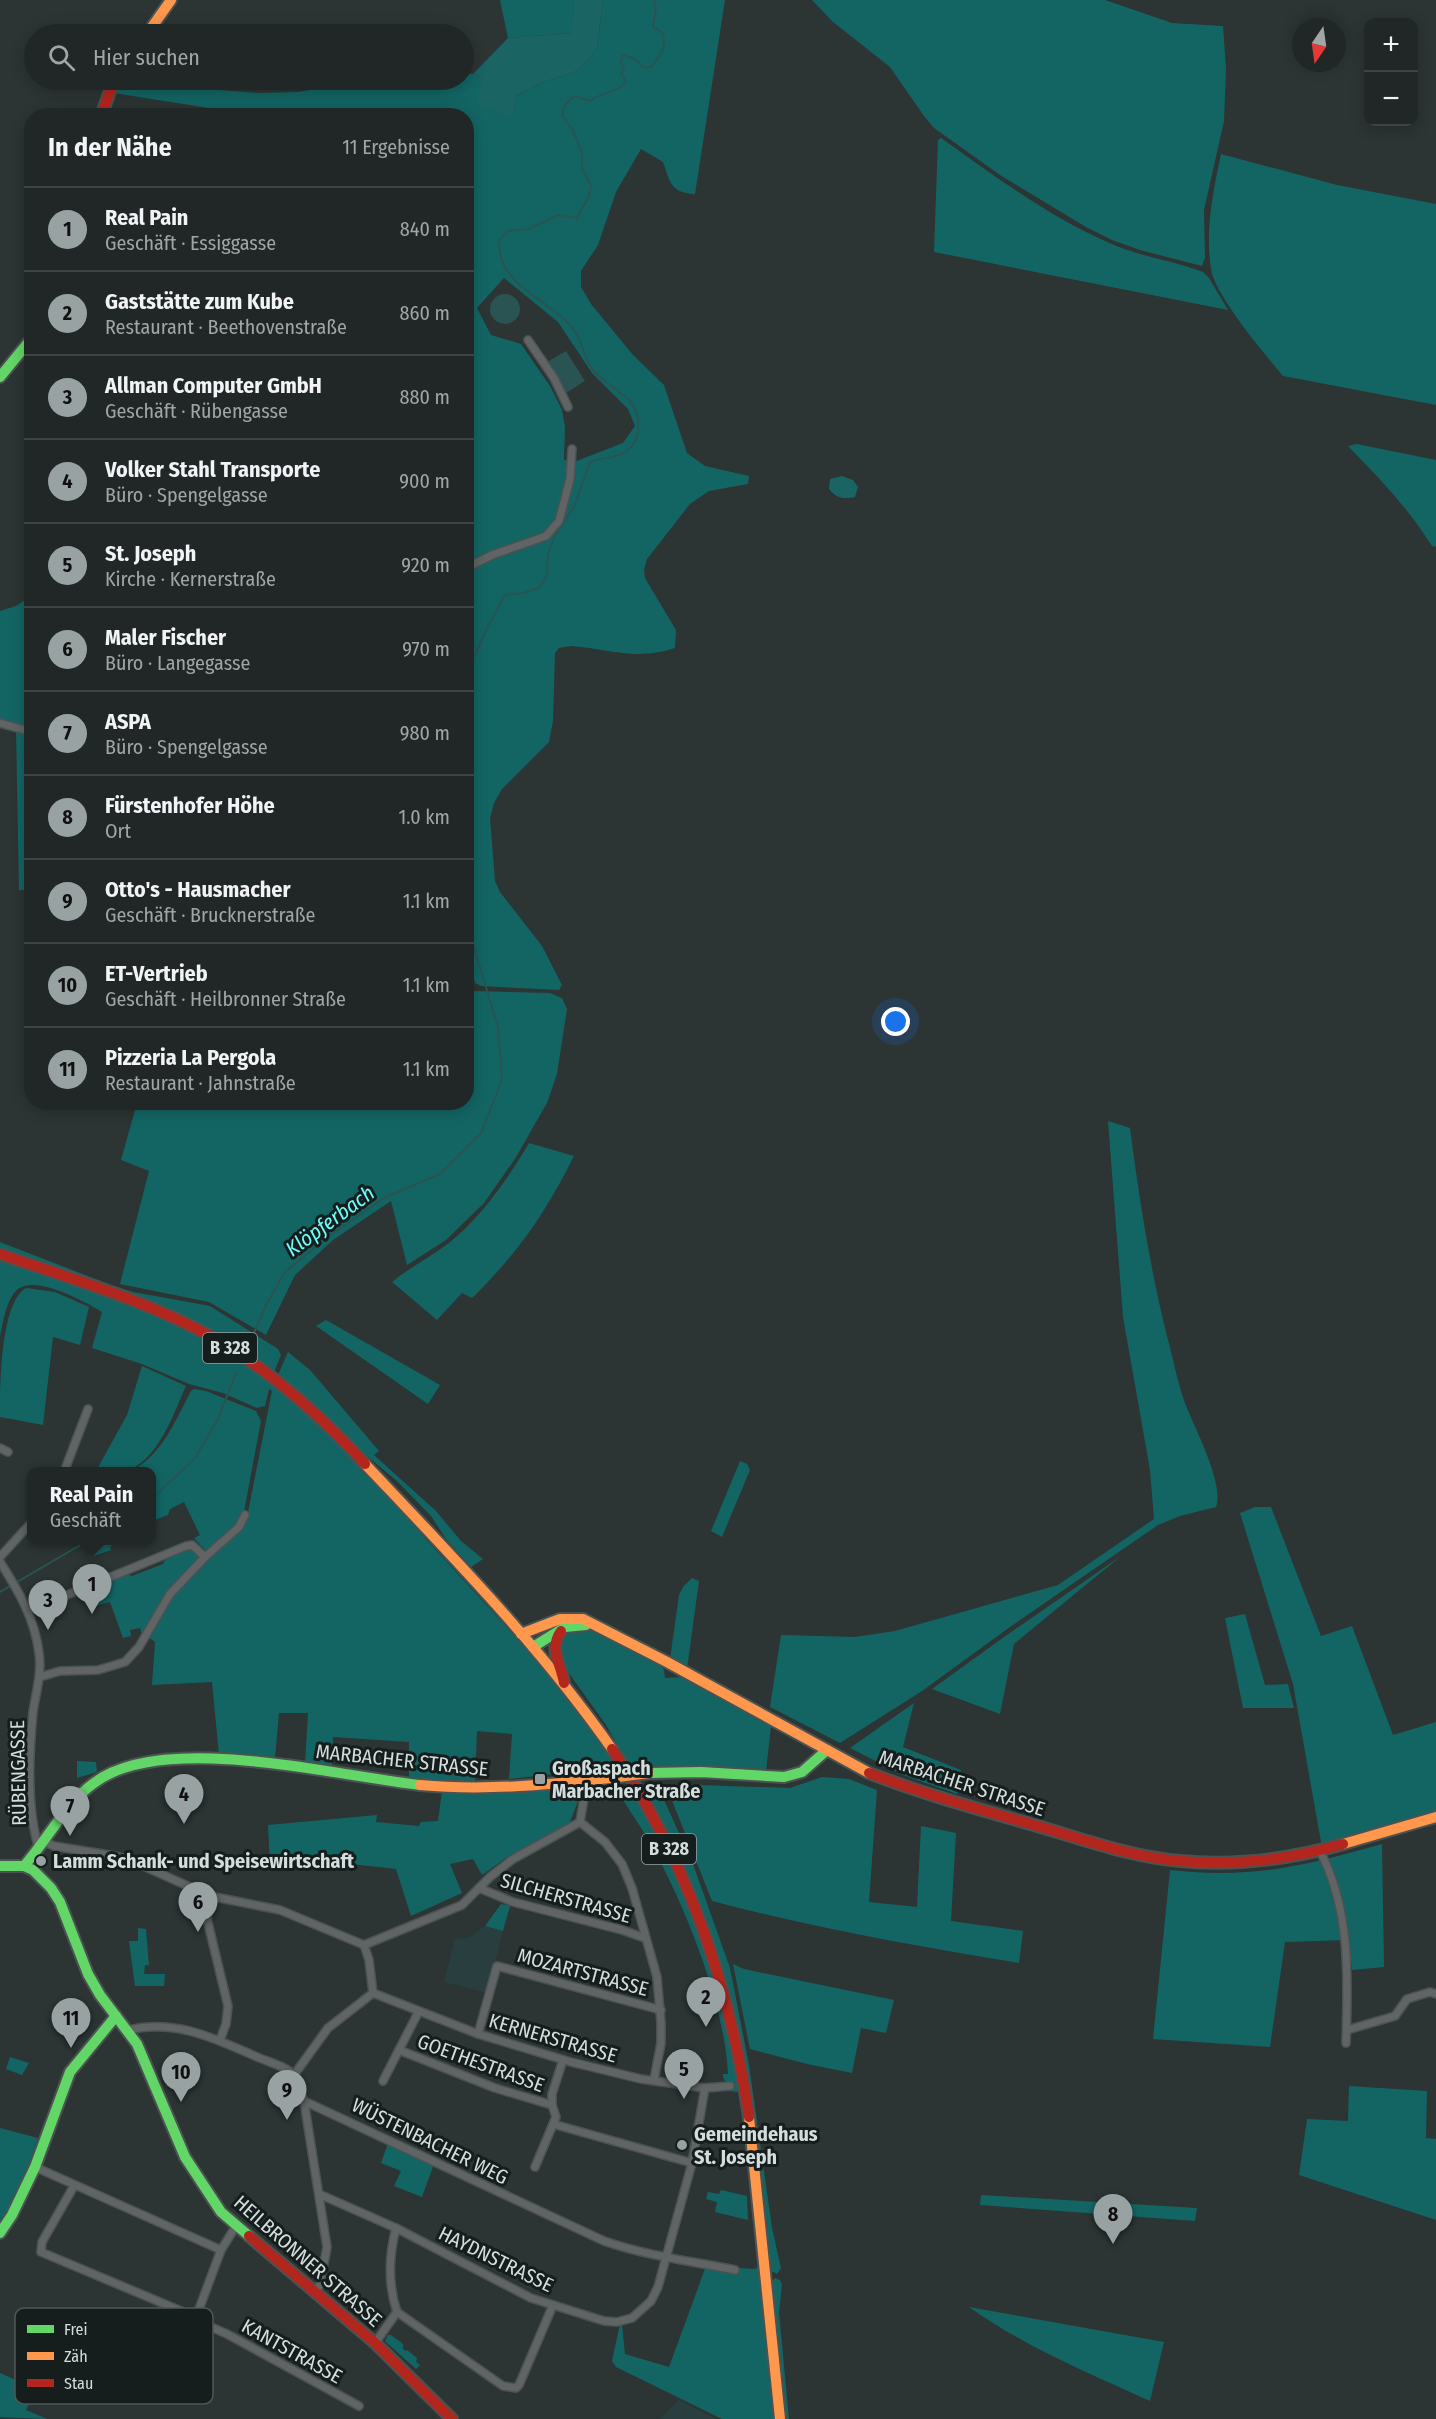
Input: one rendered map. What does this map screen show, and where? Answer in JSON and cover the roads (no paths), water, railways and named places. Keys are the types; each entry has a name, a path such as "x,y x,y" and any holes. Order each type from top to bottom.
{"main road":[{"path":"154,24 171,0"},
{"path":"104,108 110,90"},
{"path":"0,377 24,348"},
{"name":"B 328","path":"0,1254 184,1323 235,1351 306,1405 338,1436 533,1647 564,1683 610,1747 654,1821 691,1896 720,1977 733,2028 747,2101 780,2419"},
{"path":"521,1634 570,1617 583,1619 667,1662 827,1750"},
{"path":"533,1647 565,1627 577,1624 597,1627"},
{"path":"564,1683 562,1669 556,1659 554,1649 556,1637 565,1627"},
{"name":"MARBACHER STRASSE","path":"24,1866 42,1846 67,1810 89,1786 112,1771 157,1760 206,1758 263,1762 367,1779 452,1787 540,1786 649,1773 701,1772 784,1776 802,1772 827,1750 869,1773 927,1795 1133,1854 1180,1861 1229,1862 1274,1859 1320,1851 1436,1817"},
{"path":"0,1866 24,1866"},
{"name":"HEILBRONNER STRASSE","path":"24,1866 42,1878 60,1902 88,1974 137,2044 185,2157 221,2212 375,2343 452,2419"},
{"path":"0,2233 12,2215 35,2167 70,2072 116,2016"}],"street":[{"path":"528,340 554,378 568,406"},
{"path":"474,564 492,555 546,536 558,521 561,511 570,479 572,449"},
{"path":"0,723 24,730"},
{"path":"66,1467 88,1409"},
{"path":"40,1677 60,1671 98,1670 125,1662 139,1647 170,1594 205,1557 239,1527 245,1515"},
{"path":"0,1559 27,1528"},
{"path":"28,1611 186,1546 192,1545 205,1557"},
{"name":"RÜBENGASSE","path":"0,1559 28,1611 39,1653 40,1677 36,1689 32,1724 31,1789 33,1826 42,1846"},
{"path":"580,1822 587,1780"},
{"path":"42,1846 54,1846 130,1860 210,1896 280,1910 364,1945 462,1905 513,1859 580,1822"},
{"path":"580,1822 605,1842 622,1864 632,1888 657,1977 661,2010 661,2043 654,2080"},
{"path":"1320,1851 1341,1909 1348,1956 1346,2043"},
{"name":"SILCHERSTRASSE","path":"479,1888 513,1902 645,1938"},
{"path":"210,1896 207,1918 228,2006 226,2024 220,2040"},
{"path":"294,2075 328,2028 373,1993 369,1960 364,1945"},
{"name":"MOZARTSTRASSE","path":"478,2034 497,1966 661,2010"},
{"path":"1347,2030 1395,2016 1407,1999 1430,1992 1436,1994"},
{"name":"KERNERSTRASSE","path":"373,1993 478,2034 563,2060 641,2079 705,2088 730,2086"},
{"path":"383,2081 419,2011"},
{"path":"128,2030 144,2026 193,2030 220,2040 294,2075 304,2101 327,2247 320,2285 314,2292"},
{"name":"GOETHESTRASSE","path":"399,2050 495,2088 552,2105"},
{"path":"535,2167 556,2117 552,2105 552,2094 563,2060"},
{"name":"HAYDNSTRASSE","path":"319,2194 396,2228 502,2285 553,2305 604,2321 613,2322 632,2318 651,2301 666,2258 692,2163 705,2088"},
{"name":"WÜSTENBACHER WEG","path":"304,2101 604,2241 629,2250 735,2270"},
{"path":"553,2124 692,2163"},
{"path":"35,2167 221,2250"},
{"name":"KANTSTRASSE","path":"74,2186 40,2245 43,2254 174,2308"},
{"path":"199,2308 221,2250 236,2226"},
{"path":"396,2228 392,2244 391,2292 397,2312 503,2386 516,2388 553,2305"},
{"path":"375,2343 397,2312"},
{"name":"KANTSTRASSE","path":"213,2328 359,2406"}],"waterway":[{"name":"Klöpferbach","path":"474,657 505,595 539,588 547,575 548,554 555,535 574,507 590,462 624,453 633,445 638,433 638,418 633,405 594,371 577,335 564,319 526,291 506,270 499,240 508,231 529,229 558,215 577,218 589,196 591,185 582,169 582,152 572,129 562,116 565,105 574,96 590,101 624,85 625,79 621,75 624,70 621,62 623,55 633,58 645,68 651,67 660,55 664,43 663,33 653,27 656,8 654,0"},
{"name":"Klöpferbach","path":"250,1342 266,1305 285,1272 329,1236 384,1198 440,1174 481,1133 502,1080 498,1027 474,948"},
{"name":"Klöpferbach","path":"156,1495 195,1458 218,1419 236,1373"},
{"name":"Klöpferbach","path":"0,1592 80,1545"}],"place":[{"name":"Real Pain","path":"92,1614"},
{"name":"Allman Computer GmbH","path":"48,1630"},
{"name":"Großaspach Marbacher Straße","path":"540,1779"},
{"name":"Volker Stahl Transporte","path":"184,1824"},
{"name":"ASPA","path":"70,1836"},
{"name":"Lamm Schank- und Speisewirtschaft","path":"41,1861"},
{"name":"Maler Fischer","path":"198,1932"},
{"name":"Gaststätte zum Kube","path":"706,2027"},
{"name":"Pizzeria La Pergola","path":"71,2048"},
{"name":"St. Joseph","path":"684,2099"},
{"name":"ET-Vertrieb","path":"181,2102"},
{"name":"Otto's - Hausmacher","path":"287,2120"},
{"name":"Gemeindehaus St. Joseph","path":"682,2145"},
{"name":"Fürstenhofer Höhe","path":"1113,2244"}]}
